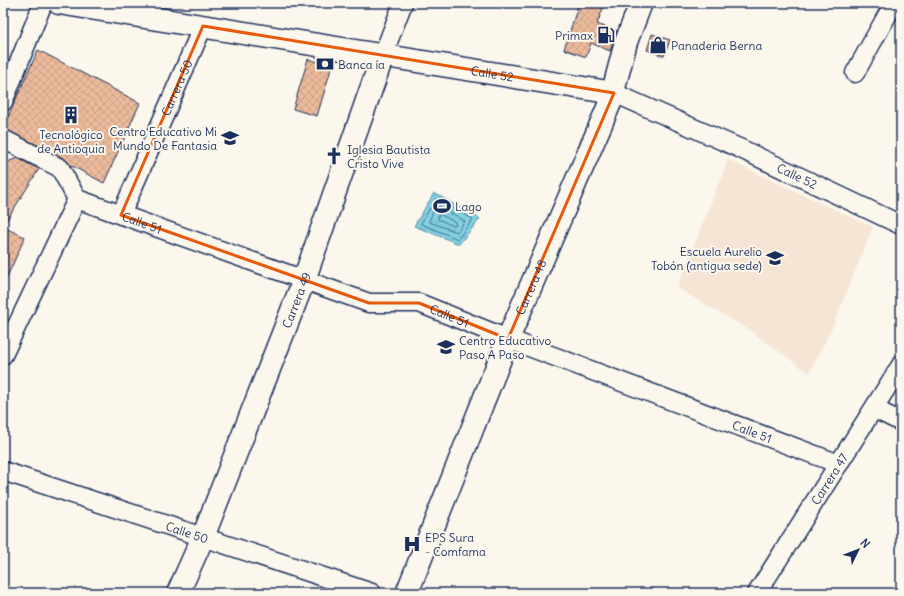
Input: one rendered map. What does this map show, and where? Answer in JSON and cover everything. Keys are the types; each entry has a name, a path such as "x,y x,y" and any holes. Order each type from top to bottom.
{"street":[{"path":"3,102 43,3"},
{"name":"Calle 52","path":"59,3 614,93 739,148 901,225"},
{"name":"Carrera 49","path":"178,593 203,537 304,280 383,55 403,3"},
{"name":"Carrera 48","path":"407,593 508,339 614,93 626,42 641,3"},
{"path":"855,72 894,3"},
{"name":"Carrera 50","path":"120,215 203,26"},
{"path":"3,139 60,168 78,199 3,353"},
{"name":"Calle 51","path":"78,199 369,303 419,303 508,339 839,464"},
{"name":"Carrera 47","path":"757,593 901,366"},
{"path":"875,409 901,422"},
{"name":"Calle 50","path":"3,471 372,593"}],"highlighted area":[{"path":"203,26 614,93 508,339 419,303 369,303 121,215"}],"shaded area":[{"name":"Escuela Aurelio Tobón (antigua sede)","path":"728,160 873,227 832,328 809,373 746,328 677,288"}],"water":[{"name":"Lago","path":"434,193 480,219 459,244 414,226"}],"building":[{"path":"579,3 605,3 597,24 617,31 610,51 591,43 586,57 564,49"},
{"name":"Panaderia Berna","path":"652,34 670,40 664,56 647,50"},
{"name":"Tecnológico de Antioquia","path":"38,50 140,103 104,183 70,165 65,159 3,128"},
{"path":"308,59 332,66 317,116 293,109"},
{"path":"17,158 39,169 3,226 3,164"},
{"path":"3,227 25,237 3,286"}],"place":[{"name":"Primax","path":"606,35"},
{"name":"Panaderia Berna","path":"658,45"},
{"name":"Banca ía","path":"325,64"},
{"name":"Tecnológico de Antioquia","path":"71,115"},
{"name":"Centro Educativo Mi Mundo De Fantasia","path":"230,138"},
{"name":"Iglesia Bautista Cristo Vive","path":"334,156"},
{"name":"Lago","path":"442,206"},
{"name":"Escuela Aurelio Tobón (antigua sede)","path":"775,258"},
{"name":"Centro Educativo Paso A Paso","path":"446,347"},
{"name":"EPS Sura - Comfama","path":"412,544"}]}
